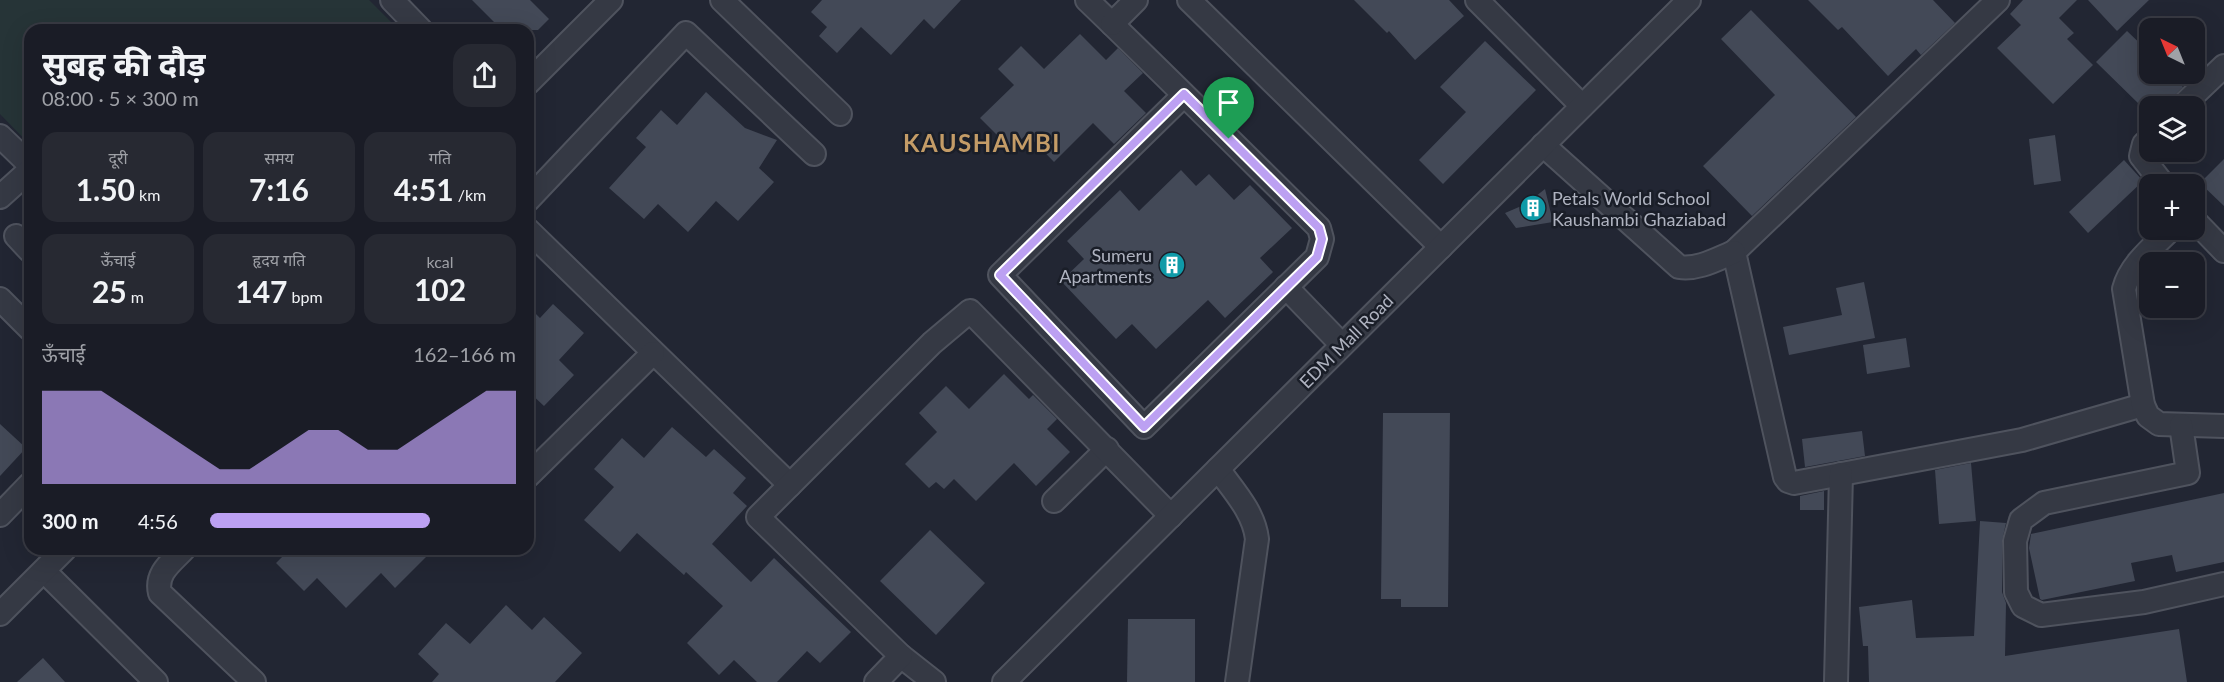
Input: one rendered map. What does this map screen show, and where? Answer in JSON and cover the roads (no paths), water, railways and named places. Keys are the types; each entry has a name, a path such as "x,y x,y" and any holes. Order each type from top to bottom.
{"street":[{"path":"392,0 415,24"},
{"path":"534,77 611,0"},
{"path":"722,0 840,114"},
{"path":"1087,0 1184,94 1319,228 1322,239 1317,257 1144,427 1000,275 1184,94"},
{"path":"1112,24 1136,0"},
{"path":"1189,0 1441,247"},
{"path":"1477,0 1582,106"},
{"name":"EDM Mall Road","path":"1018,677 1171,516 1689,0"},
{"path":"1543,145 1679,267 1689,269 1699,266 1734,252 1998,0"},
{"path":"534,194 686,33 814,154"},
{"path":"2192,96 2224,66"},
{"path":"0,136 24,162"},
{"path":"2146,162 2155,174"},
{"path":"0,197 24,174"},
{"path":"2205,231 2224,251"},
{"path":"534,236 790,485"},
{"path":"2160,240 2133,268 2124,289 2143,405 2148,416 2159,424 2224,426"},
{"path":"1734,252 1785,477 1788,481 1794,483 2022,440 2143,405"},
{"path":"1286,287 1342,345"},
{"path":"0,299 24,323"},
{"path":"934,682 901,656 758,517 932,344 970,311 1171,516"},
{"path":"534,470 653,353"},
{"path":"2181,425 2188,473 2044,503 2021,520 2015,541 2016,592 2023,606 2041,615 2144,602 2224,584"},
{"path":"1054,501 1107,449"},
{"path":"1218,469 1256,526 1257,539 1237,682"},
{"path":"1836,682 1841,474"},
{"path":"0,515 24,490"},
{"path":"0,614 59,555"},
{"path":"179,555 159,579 160,593 254,682"},
{"path":"44,571 156,682"},
{"path":"876,682 901,656"}],"place":[{"name":"Petals World School Kaushambi Ghaziabad","path":"1533,208"},
{"name":"Sumeru Apartments","path":"1172,265"}],"district":[{"name":"KAUSHAMBI","path":"982,142"}]}
